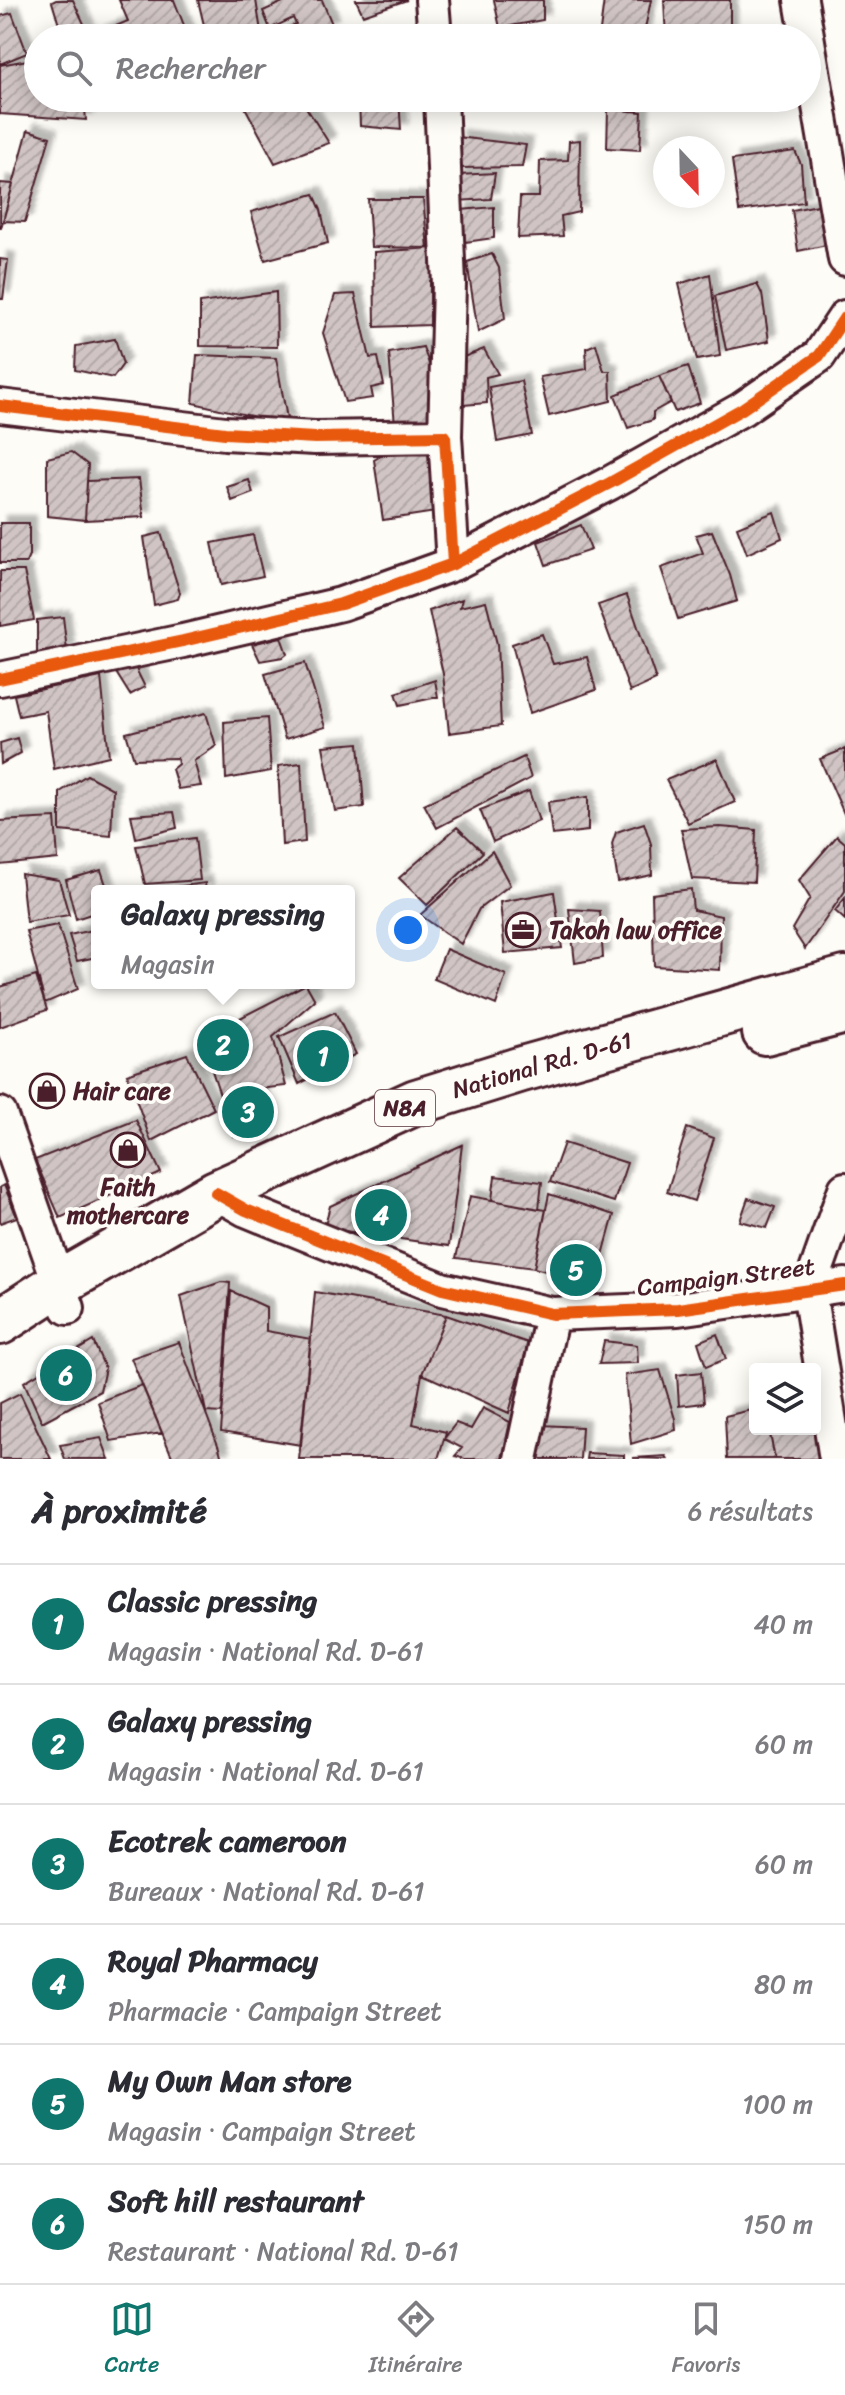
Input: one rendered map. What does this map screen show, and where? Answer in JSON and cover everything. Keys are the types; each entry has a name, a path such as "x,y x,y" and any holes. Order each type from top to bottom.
{"highway":[{"name":"National Rd. D-61","path":"0,1322 64,1296 231,1201 416,1102 522,1069 845,979"},
{"name":"National Rd. D-61","path":"231,1201 429,1129 562,1086 845,1011"},
{"name":"National Rd. D-61","path":"0,1353 64,1296"}],"street":[{"path":"432,0 434,24"},
{"path":"801,0 805,24"},
{"path":"442,112 449,284 445,436 453,564"},
{"path":"820,112 845,259"},
{"path":"0,679 341,604 453,564 610,483 742,409 819,356 845,319"},
{"path":"0,406 225,433 315,438 445,436"},
{"path":"0,1114 64,1296"},
{"path":"836,1459 809,1291 845,1189"},
{"name":"Campaign Street","path":"231,1201 442,1289 552,1314 678,1309 845,1285"},
{"path":"521,1459 552,1314"}],"building":[{"path":"73,0 84,24 59,24 52,2"},
{"path":"119,0 174,0 183,24 121,24 128,21"},
{"path":"198,0 256,0 260,24 204,24"},
{"path":"322,0 332,24 296,24 293,18 280,24 268,24 263,11 283,2"},
{"path":"356,0 407,0 363,15"},
{"path":"494,0 543,0 543,20 499,24"},
{"path":"604,0 651,0 646,24 601,24"},
{"path":"664,0 730,0 730,24 665,24"},
{"path":"12,13 24,45 24,54 0,64 0,16"},
{"path":"24,61 24,112 85,112 86,120 0,114 0,65"},
{"path":"248,112 309,112 329,143 275,163"},
{"path":"360,112 400,112 401,130 360,126"},
{"path":"608,112 642,112 640,150 607,148"},
{"path":"28,130 50,137 25,222 3,221"},
{"path":"457,137 526,145 522,167 461,168"},
{"path":"580,140 579,212 561,216 563,236 518,238 520,197 539,197 540,161 568,160 569,141"},
{"path":"795,151 801,164 804,202 739,211 732,160"},
{"path":"495,173 491,199 456,201 458,175"},
{"path":"0,183 13,184 1,228 0,228"},
{"path":"314,194 328,243 265,260 251,212"},
{"path":"368,199 423,199 428,248 371,247"},
{"path":"823,204 827,245 798,251 792,210"},
{"path":"494,207 494,238 458,243 461,210"},
{"path":"433,248 442,278 430,281 430,325 375,327 374,252"},
{"path":"492,254 499,268 505,319 478,332 467,262"},
{"path":"0,259 8,260 3,299 0,299"},
{"path":"710,274 720,356 697,360 679,284"},
{"path":"757,284 762,294 769,341 726,350 715,296"},
{"path":"276,292 277,347 200,346 200,303"},
{"path":"355,294 370,358 378,357 384,385 371,388 373,398 345,402 323,333 335,295"},
{"path":"115,339 123,364 113,378 75,370 76,346"},
{"path":"596,344 604,371 610,371 611,401 549,416 540,377 587,369 586,348"},
{"path":"423,347 429,364 432,421 395,425 389,353"},
{"path":"484,349 498,374 486,377 487,403 451,406 451,362"},
{"path":"197,355 276,358 288,424 193,403"},
{"path":"688,366 700,403 675,412 659,376"},
{"path":"659,376 671,402 653,412 653,420 628,428 615,395"},
{"path":"521,381 532,435 497,442 489,387"},
{"path":"426,449 436,512 383,520 374,460 390,451"},
{"path":"71,452 88,465 85,520 47,516 47,458"},
{"path":"139,479 144,517 85,520 87,481"},
{"path":"249,480 253,493 232,501 227,487"},
{"path":"774,512 782,538 747,554 737,527"},
{"path":"0,523 29,523 29,556 26,563 0,563"},
{"path":"581,525 591,550 546,565 538,542"},
{"path":"712,531 737,601 678,619 661,568 703,553 696,535"},
{"path":"161,533 180,593 178,599 154,605 144,537"},
{"path":"253,535 263,576 221,585 212,543"},
{"path":"0,571 24,571 34,620 0,626"},
{"path":"627,595 656,680 630,692 598,605"},
{"path":"462,599 460,607 486,601 497,644 501,726 449,733 443,674 429,611"},
{"path":"63,617 67,651 37,658 37,620"},
{"path":"542,634 553,664 587,657 596,690 530,713 512,644"},
{"path":"281,637 287,654 260,661 252,644"},
{"path":"305,663 325,727 285,739 265,674"},
{"path":"134,665 145,687 130,695 115,671"},
{"path":"101,677 109,756 54,769 46,711 19,716 14,695"},
{"path":"435,680 438,697 400,705 396,693"},
{"path":"206,713 216,746 194,761 201,786 178,789 172,769 178,764 177,758 134,759 126,733"},
{"path":"267,718 271,771 226,779 224,722"},
{"path":"17,738 21,753 1,764 0,743"},
{"path":"359,743 364,807 335,811 323,746"},
{"path":"845,749 845,816 820,759"},
{"path":"524,757 531,778 437,828 424,804"},
{"path":"717,759 735,802 688,823 666,780"},
{"path":"301,763 305,842 282,845 278,766"},
{"path":"87,775 113,789 111,836 60,831 60,792"},
{"path":"529,791 539,821 493,842 480,810"},
{"path":"588,797 588,831 552,835 548,802"},
{"path":"174,812 177,828 136,838 131,815"},
{"path":"55,818 58,859 0,865 0,821"},
{"path":"644,823 651,844 652,875 618,882 612,844 616,832"},
{"path":"457,827 483,852 427,905 399,878"},
{"path":"720,827 756,830 754,882 692,879 681,829"},
{"path":"837,836 845,843 845,891 805,949 792,929 810,898 799,880"},
{"path":"195,838 200,880 145,884 136,846"},
{"path":"492,851 510,885 479,909 461,944 420,915"},
{"path":"101,870 106,885 91,885 91,914 76,919 66,880"},
{"path":"21,874 59,880 69,915 26,922"},
{"path":"691,889 693,910 721,916 720,970 654,966 652,894"},
{"path":"554,892 562,948 505,953 500,902"},
{"path":"845,898 845,920 835,911"},
{"path":"569,909 600,911 603,958 575,963"},
{"path":"58,925 78,989 45,1003 26,931"},
{"path":"91,930 91,958 77,961 69,935"},
{"path":"446,949 506,975 496,1005 434,979"},
{"path":"36,976 47,1010 0,1027 0,987"},
{"path":"296,989 309,989 315,1000 273,1037 286,1086 259,1089 266,1128 234,1136 208,1059 243,1039 236,1020"},
{"path":"335,1012 356,1054 299,1084 279,1037"},
{"path":"187,1054 214,1109 151,1141 127,1074"},
{"path":"136,1120 161,1173 60,1218 35,1160"},
{"path":"687,1128 714,1138 694,1201 667,1192"},
{"path":"564,1143 627,1163 614,1202 550,1182"},
{"path":"462,1145 449,1246 324,1228 330,1206"},
{"path":"495,1176 542,1182 539,1209 492,1200"},
{"path":"4,1185 17,1217 0,1223 0,1187"},
{"path":"549,1194 614,1215 595,1284 534,1268"},
{"path":"470,1196 546,1210 534,1268 456,1258"},
{"path":"748,1198 775,1207 767,1228 740,1221"},
{"path":"221,1282 230,1283 222,1413 206,1412 181,1296"},
{"path":"231,1291 266,1307 266,1331 311,1339 301,1445 221,1432"},
{"path":"315,1292 446,1315 422,1374 413,1424 446,1432 438,1459 299,1459"},
{"path":"446,1315 528,1343 509,1413 422,1374"},
{"path":"717,1334 726,1359 706,1367 698,1342"},
{"path":"93,1341 105,1368 100,1391 42,1422 24,1382"},
{"path":"604,1341 637,1345 638,1363 599,1364"},
{"path":"179,1342 222,1459 173,1459 131,1358"},
{"path":"660,1370 676,1430 631,1444 625,1375"},
{"path":"701,1372 704,1403 679,1406 677,1375"},
{"path":"142,1385 162,1433 111,1441 98,1402"},
{"path":"20,1393 51,1459 0,1459 0,1403"},
{"path":"483,1408 510,1422 502,1459 455,1456 462,1448 444,1439 456,1423 471,1429"},
{"path":"749,1410 749,1435 770,1435 775,1459 727,1459 725,1416"},
{"path":"541,1425 582,1427 580,1459 537,1459"},
{"path":"770,1435 818,1435 828,1459 775,1459"},
{"path":"101,1438 109,1459 65,1459 60,1445"},
{"path":"587,1453 624,1455 624,1459 586,1459"},
{"path":"666,1456 668,1459 633,1458"}],"cycle path":[{"path":"0,679 341,604 453,564 610,483 742,409 819,356 845,317"},
{"path":"0,406 225,433 315,438 445,436 453,564"},
{"path":"216,1193 246,1210 442,1289 552,1314 678,1309 845,1285"}],"place":[{"name":"Takoh law office","path":"523,930"},
{"name":"Galaxy pressing","path":"223,1045"},
{"name":"Classic pressing","path":"323,1056"},
{"name":"Hair care","path":"47,1091"},
{"name":"Ecotrek cameroon","path":"248,1112"},
{"name":"Faith mothercare","path":"128,1150"},
{"name":"Royal Pharmacy","path":"381,1215"},
{"name":"My Own Man store","path":"576,1270"},
{"name":"Soft hill restaurant","path":"66,1375"}]}
